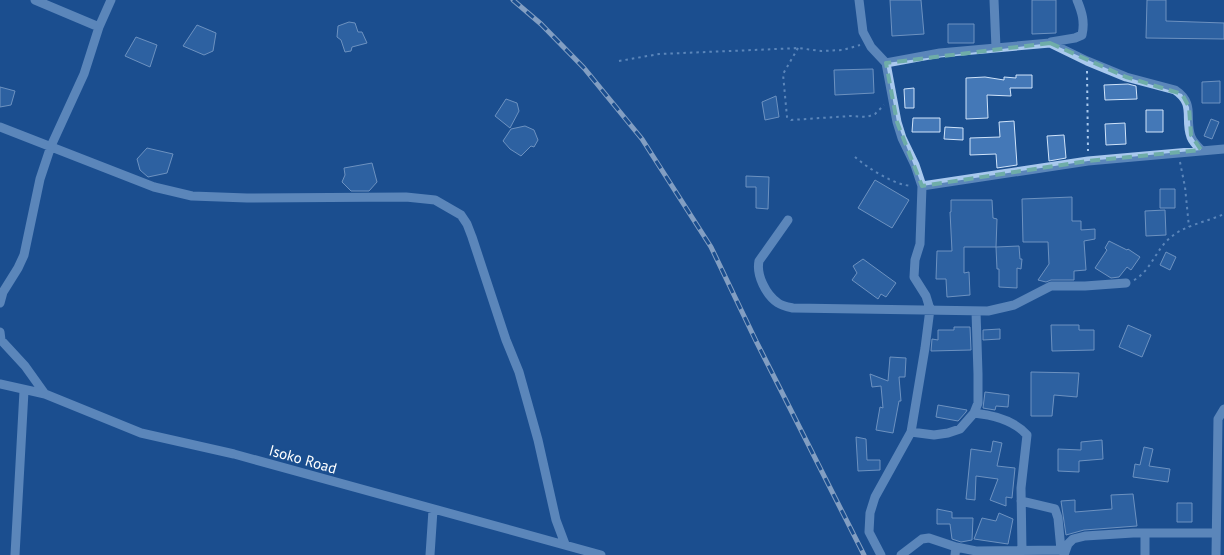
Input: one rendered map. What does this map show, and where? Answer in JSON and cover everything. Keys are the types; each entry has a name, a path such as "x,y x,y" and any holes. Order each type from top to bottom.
{"street":[{"path":"36,0 99,27"},
{"path":"0,303 3,292 24,255 40,179 51,146 84,74 99,27 111,0"},
{"path":"859,0 863,32 868,42 886,63 902,138 915,165 922,186 920,244 915,260 914,277 926,296 930,310 926,348 911,432 875,497 870,513 869,532 881,555"},
{"path":"994,0 996,48"},
{"path":"886,63 940,53 1075,38 1082,35 1084,26 1077,0"},
{"path":"1050,42 1087,61 1126,77 1175,90 1182,94 1189,107 1190,134 1201,150"},
{"path":"0,127 154,187 192,196 247,198 406,197 435,200 461,215 472,237 506,340 519,372 538,440 556,520 565,544"},
{"path":"922,186 1088,161 1224,149"},
{"path":"788,220 759,261 757,268 759,277 773,299 780,305 793,308 1000,310 1051,286 1092,286 1126,283"},
{"path":"911,432 934,435 948,433 960,429 974,413 978,403 976,311"},
{"path":"0,332 1,340 25,366 45,394"},
{"name":"Isoko Road","path":"0,384 24,391 45,394 141,433 234,454 601,555"},
{"path":"15,555 24,391"},
{"path":"1218,548 1216,533 1218,419 1224,409"},
{"path":"974,413 989,414 1006,420 1022,429 1027,435 1022,472 1022,551"},
{"path":"1021,501 1055,509 1064,552"},
{"path":"430,555 433,510"},
{"path":"1064,552 1073,539 1085,536 1134,532 1145,534 1216,533"},
{"path":"1144,555 1145,534"},
{"path":"901,555 922,539 929,538 956,551 1064,552"}],"path":[{"path":"619,61 659,54 798,48 821,52 843,50 868,42"},
{"path":"798,48 784,74 787,117 791,120 851,116 867,117 875,114 892,96"},
{"path":"1087,61 1088,161"},
{"path":"1178,152 1185,187 1189,227"},
{"path":"855,157 869,169 900,184 922,186"},
{"path":"1126,283 1137,279 1171,236 1224,214"}],"highlighted area":[{"path":"1050,43 1126,77 1182,94 1189,107 1191,135 1201,150 1088,161 922,186 897,122 886,63"}],"building":[{"path":"890,0 921,0 924,34 892,36"},
{"path":"1032,0 1056,0 1056,33 1032,34"},
{"path":"1147,0 1166,0 1166,21 1224,23 1224,39 1146,38"},
{"path":"349,22 355,23 358,32 362,32 367,43 352,47 351,51 345,52 341,40 337,37 338,26"},
{"path":"948,24 974,24 974,43 948,43"},
{"path":"197,25 216,33 213,51 204,55 183,46"},
{"path":"136,37 157,45 150,67 125,56"},
{"path":"873,69 874,93 835,95 834,70"},
{"path":"1016,75 1032,75 1032,88 1010,88 1011,96 987,95 988,118 966,119 966,78 985,77 1004,80 1004,77 1016,78"},
{"path":"1220,81 1220,103 1202,103 1202,82"},
{"path":"1128,84 1136,86 1137,99 1105,100 1104,85"},
{"path":"0,87 15,91 11,105 0,107"},
{"path":"914,88 914,108 905,108 904,89"},
{"path":"776,96 779,117 765,120 762,102"},
{"path":"506,99 517,103 519,111 510,128 495,116"},
{"path":"1146,110 1163,110 1163,132 1146,132"},
{"path":"913,118 940,118 940,132 912,132"},
{"path":"1211,119 1219,122 1212,139 1204,136"},
{"path":"1014,121 1017,165 997,168 996,154 970,155 970,138 1000,137 999,122"},
{"path":"1125,123 1126,144 1106,145 1105,124"},
{"path":"525,126 534,130 538,140 534,147 531,146 521,156 510,149 503,141 511,129"},
{"path":"945,127 963,128 963,140 944,139"},
{"path":"1064,135 1066,158 1049,161 1047,136"},
{"path":"147,148 173,154 167,173 148,177 140,170 137,159"},
{"path":"372,163 377,182 369,191 351,191 342,182 345,175 344,168"},
{"path":"746,176 769,177 768,209 756,208 756,187 746,187"},
{"path":"875,180 909,200 892,228 858,208"},
{"path":"1160,189 1175,189 1175,208 1160,208"},
{"path":"1072,197 1072,221 1081,221 1081,230 1095,229 1095,239 1084,241 1086,270 1074,271 1074,280 1051,280 1046,282 1038,280 1049,264 1048,242 1023,242 1022,199"},
{"path":"951,200 992,200 993,218 997,219 996,247 964,247 964,273 969,272 970,295 947,297 946,279 936,279 937,251 952,251"},
{"path":"1165,210 1166,235 1146,236 1145,211"},
{"path":"1109,241 1128,249 1140,257 1131,270 1127,267 1119,277 1111,278 1095,268 1107,250 1105,248"},
{"path":"1019,246 1020,259 1022,259 1021,269 1017,268 1017,288 999,287 996,247"},
{"path":"1166,252 1176,257 1170,270 1160,265"},
{"path":"863,259 896,283 886,297 881,294 878,299 852,280 857,273 853,266"},
{"path":"1051,325 1079,325 1079,330 1094,330 1094,350 1052,351"},
{"path":"1128,325 1151,335 1142,357 1119,347"},
{"path":"954,327 970,327 971,350 931,351 932,339 938,340 938,330 954,330"},
{"path":"1000,329 1000,339 983,340 983,330"},
{"path":"890,357 906,358 905,377 899,377 901,401 899,401 893,433 876,430 880,407 883,408 881,386 872,387 870,374 888,381"},
{"path":"1031,372 1079,373 1077,397 1054,395 1052,416 1031,416"},
{"path":"985,392 1009,395 1008,407 996,406 995,410 983,408"},
{"path":"938,405 967,410 958,421 936,417"},
{"path":"856,437 866,439 867,460 880,460 880,470 858,471"},
{"path":"1102,440 1103,459 1079,461 1079,472 1058,471 1058,449 1081,450 1081,442"},
{"path":"993,441 1002,443 997,466 1015,468 1012,498 1006,497 1006,506 990,500 998,479 976,476 975,500 966,499 971,449 991,452"},
{"path":"1144,447 1153,449 1149,466 1170,469 1168,482 1133,477 1135,464 1140,465"},
{"path":"1133,494 1137,526 1084,530 1066,535 1061,501 1075,500 1075,512 1112,509 1111,495"},
{"path":"1177,503 1192,503 1192,522 1177,522"},
{"path":"937,509 952,512 952,518 973,518 972,540 961,542 952,539 950,524 937,524"},
{"path":"999,513 1013,519 1008,544 974,539 982,518 996,521"}],"railway":[{"path":"513,0 541,24 584,68 642,139 711,247 756,341 864,555"}]}
